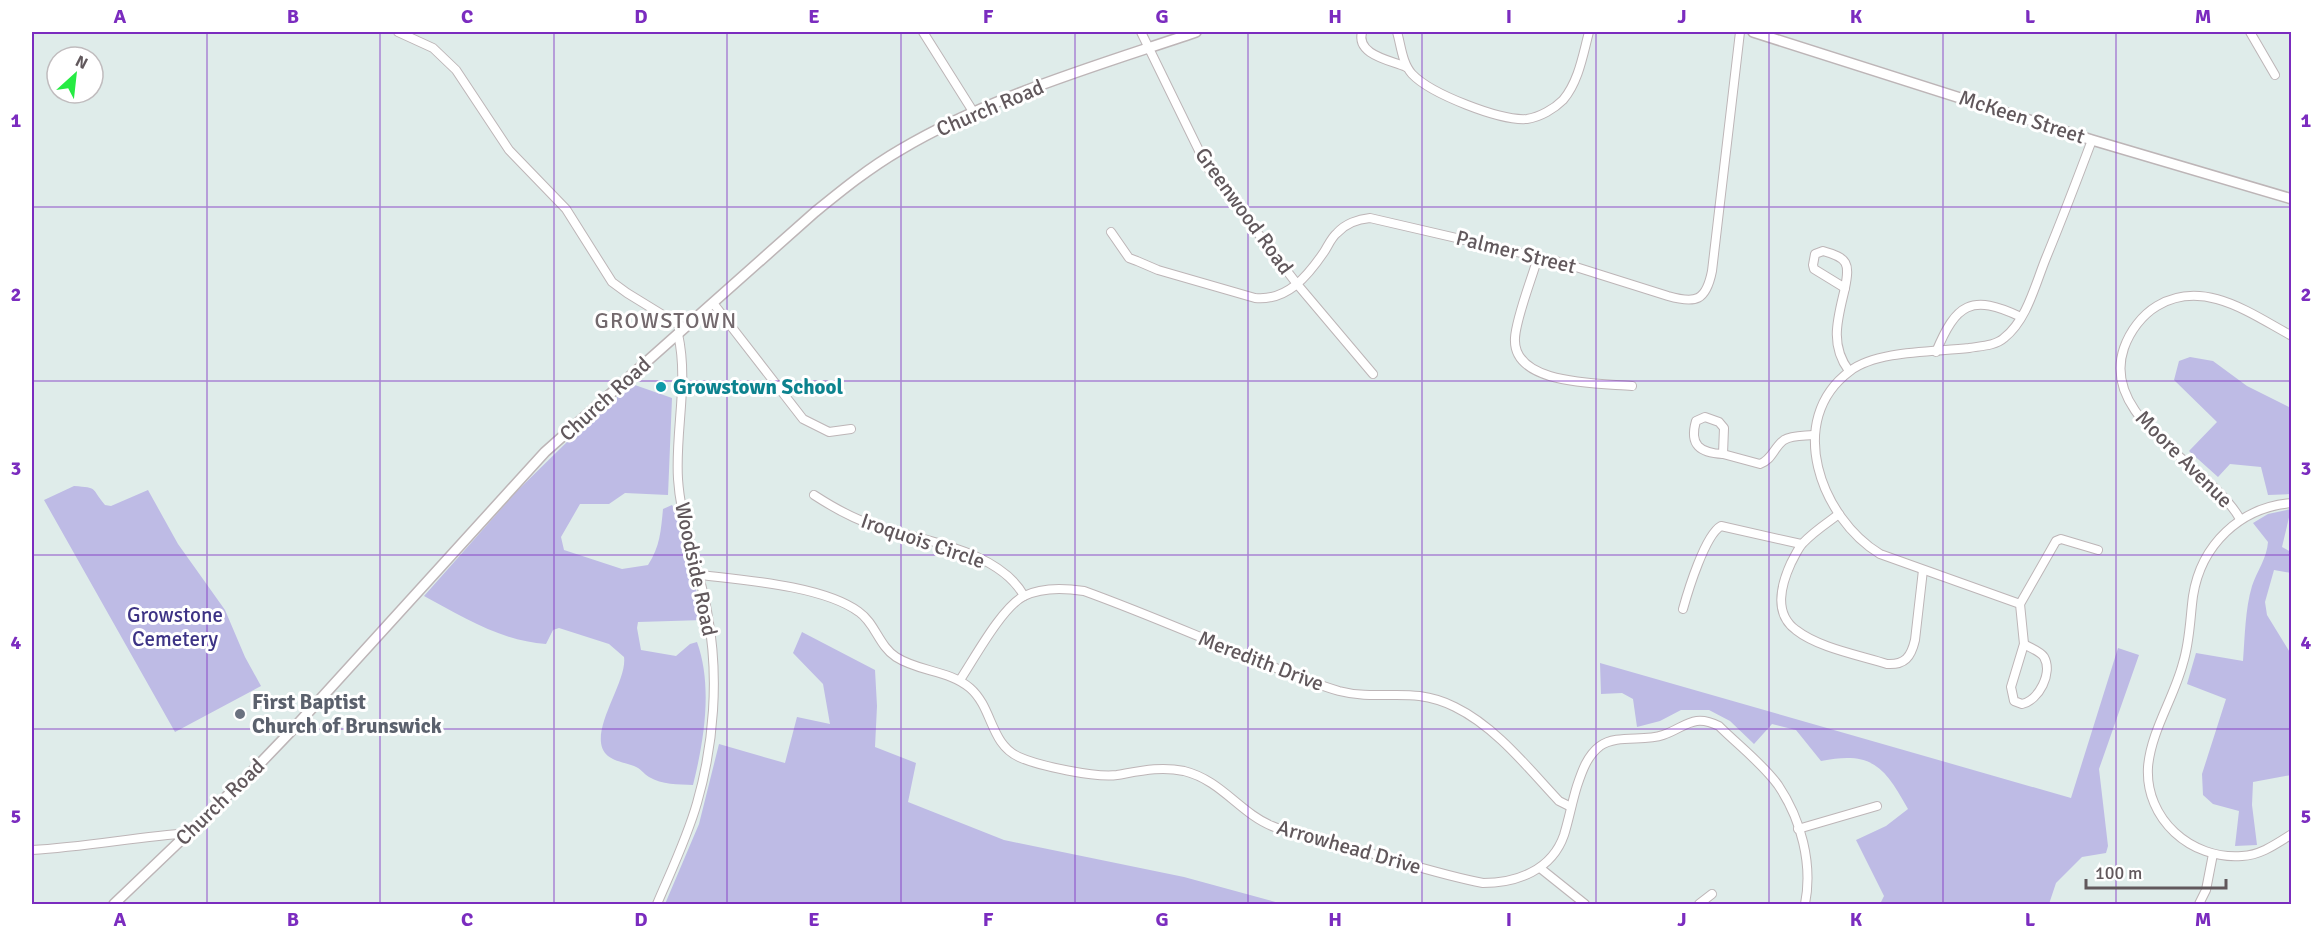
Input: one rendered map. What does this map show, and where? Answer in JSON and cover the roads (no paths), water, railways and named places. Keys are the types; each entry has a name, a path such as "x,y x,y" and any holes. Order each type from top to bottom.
{"street":[{"path":"398,32 433,48 456,70 509,150 566,209 612,282 681,331"},
{"path":"922,32 974,113"},
{"name":"Greenwood Road","path":"1141,32 1207,167 1297,284 1373,374"},
{"name":"Church Road","path":"114,904 294,728 530,467 848,185 901,149 974,113 1026,91 1196,32"},
{"path":"1362,32 1363,44 1367,51 1406,67 1424,84 1458,101 1516,118 1535,117 1553,108 1569,92 1578,71 1589,32"},
{"path":"1397,32 1406,67"},
{"name":"Palmer Street","path":"1111,232 1129,258 1158,270 1246,296 1270,298 1288,291 1313,268 1337,232 1345,226 1370,218 1538,257 1685,301 1696,300 1706,292 1712,271 1740,32"},
{"name":"McKeen Street","path":"1753,32 2092,140 2292,199"},
{"path":"2250,32 2275,75"},
{"path":"2020,604 1880,555 1866,546 1839,514 1820,474 1813,435 1821,405 1834,386 1849,371 1887,357 1936,352 2003,340 2020,317 2092,140"},
{"path":"1845,288 1814,269 1815,254 1823,251 1838,255 1844,260 1848,269 1845,288 1836,342 1842,361 1849,371"},
{"path":"1538,257 1515,338 1520,356 1531,368 1545,376 1632,386"},
{"name":"Moore Avenue","path":"2240,519 2218,489 2155,435 2133,411 2123,383 2120,364 2123,351 2133,330 2148,313 2166,302 2193,295 2227,302 2292,336"},
{"path":"713,303 803,419 829,432 851,429"},
{"path":"1936,352 1949,324 1964,308 1982,305 2009,311 2020,317"},
{"name":"Woodside Road","path":"657,904 698,801 710,736 713,682 712,650 701,575 685,519 678,480 677,459 684,373 681,331"},
{"path":"1723,454 1724,428 1719,422 1705,417 1696,422 1693,431 1694,441 1699,448 1760,464 1769,459 1787,438 1813,435"},
{"name":"Iroquois Circle","path":"814,495 844,514 874,526 991,563 1012,578 1024,596"},
{"path":"2292,503 2272,505 2240,519 2214,545 2198,575 2184,660 2153,743 2148,765 2151,797 2165,822 2184,840 2213,854 2250,855 2268,849 2292,834"},
{"path":"1839,514 1801,544 1786,574 1781,607 1789,624 1802,634 1816,641 1887,664 1906,661 1913,651 1923,570"},
{"path":"1683,609 1696,568 1713,533 1721,526 1801,544"},
{"path":"2024,644 2041,654 2046,666 2040,691 2033,700 2022,704 2014,701 2010,692 2024,644 2020,604 2056,541 2061,539 2098,550"},
{"name":"Arrowhead Drive","path":"701,575 771,585 836,599 865,617 884,645 896,657 960,680 982,702 1001,742 1020,757 1099,776 1151,769 1185,771 1216,785 1269,825 1467,880 1499,883 1524,876 1540,868"},
{"name":"Meredith Drive","path":"1024,596 1052,589 1084,591 1271,666 1340,691 1373,695 1408,693 1439,700 1454,706 1481,723 1559,801 1571,807"},
{"path":"960,680 996,625 1024,596"},
{"path":"1585,904 1540,868 1563,837 1585,766 1602,745 1620,740 1659,737 1693,721 1702,720 1719,726 1772,778 1787,801 1798,829 1807,864 1805,904"},
{"path":"1798,829 1877,806"},
{"path":"32,850 189,833"},
{"path":"2199,904 2206,890 2213,854"},
{"path":"1700,904 1712,894"}],"place":[{"name":"Growstown School","path":"661,387"},
{"name":"First Baptist Church of Brunswick","path":"240,714"}],"district":[{"name":"GROWSTOWN","path":"666,320"}],"park label":[{"name":"Growstone Cemetery","path":"175,627"}]}
